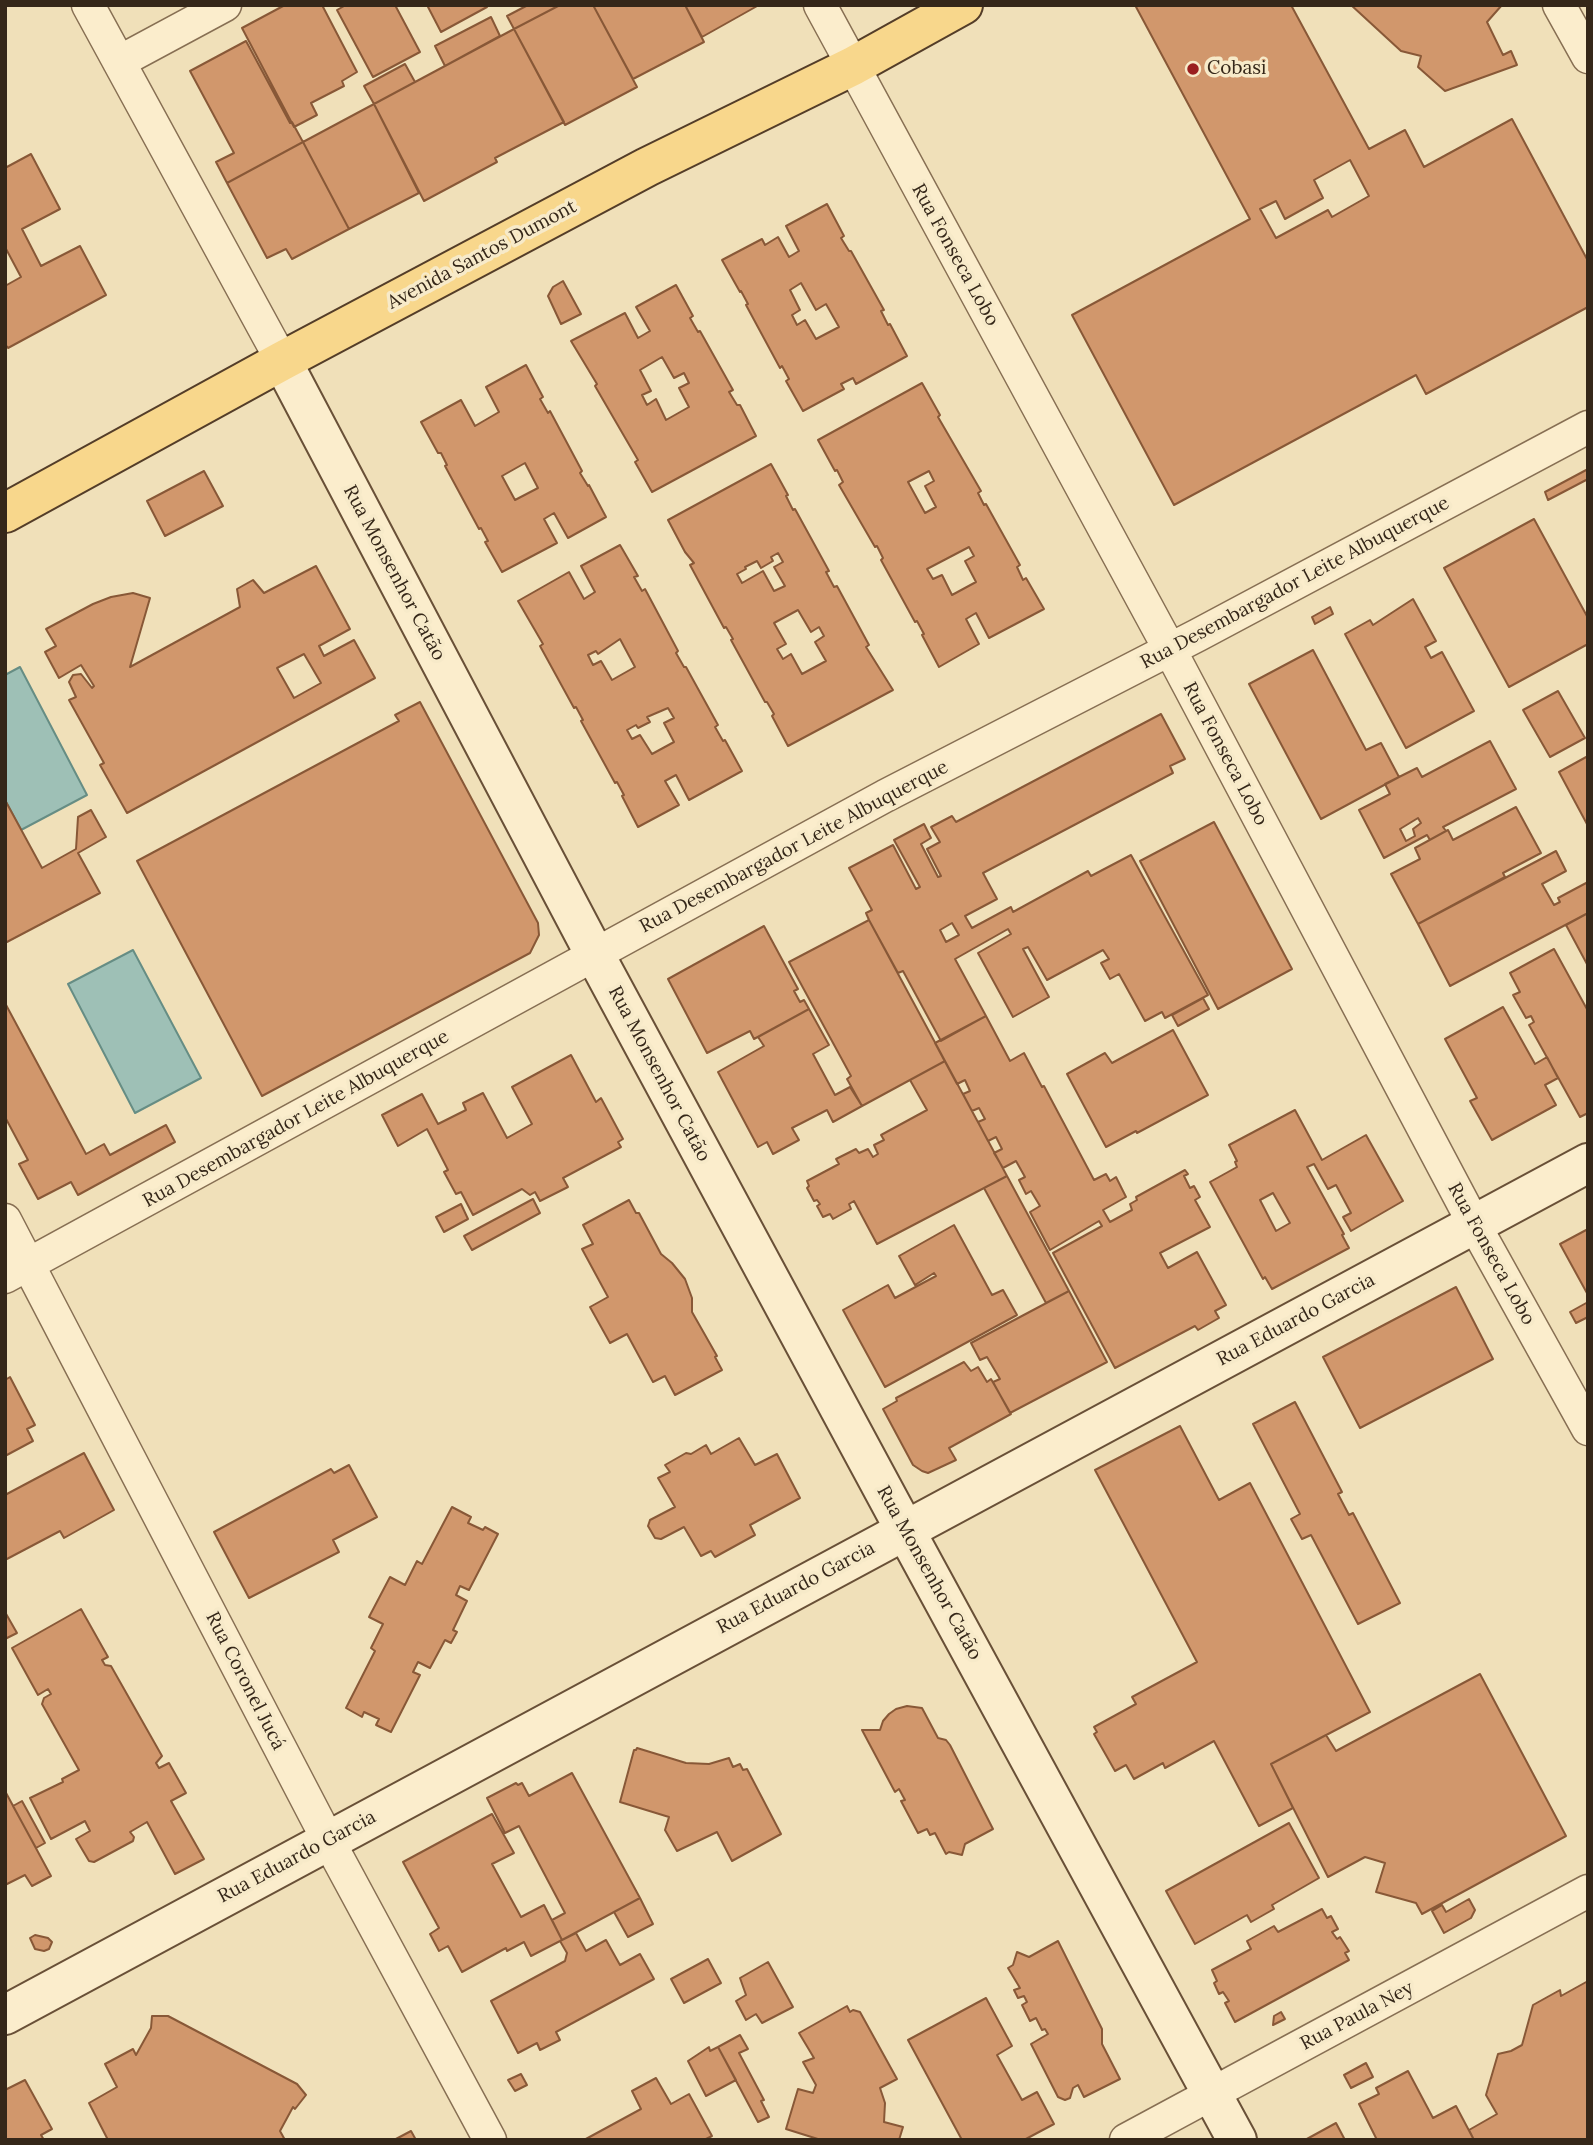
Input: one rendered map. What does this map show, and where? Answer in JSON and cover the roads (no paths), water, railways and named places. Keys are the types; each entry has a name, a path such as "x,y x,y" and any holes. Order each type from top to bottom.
{"main road":[{"name":"Avenida Santos Dumont","path":"5,513 282,361 647,167 852,66 963,5"}],"street":[{"name":"Rua Monsenhor Catão","path":"88,5 282,361 595,955 1237,2140"},
{"path":"119,62 225,5"},
{"name":"Rua Fonseca Lobo","path":"820,5 1170,650 1474,1224 1588,1429"},
{"path":"1559,5 1588,57"},
{"name":"Rua Desembargador Leite Albuquerque","path":"17,1271 885,796 1170,650 1588,427"},
{"name":"Rua Eduardo Garcia","path":"5,2015 1588,1163"},
{"name":"Rua Coronel Jucá","path":"5,1220 17,1271 490,2140"},
{"name":"Rua Paula Ney","path":"1126,2140 1588,1891"}],"water":[{"path":"20,667 87,795 21,830 5,800 5,675"},
{"path":"133,950 201,1078 135,1113 68,984"}],"place":[{"name":"Cobasi","path":"1193,69"}]}
